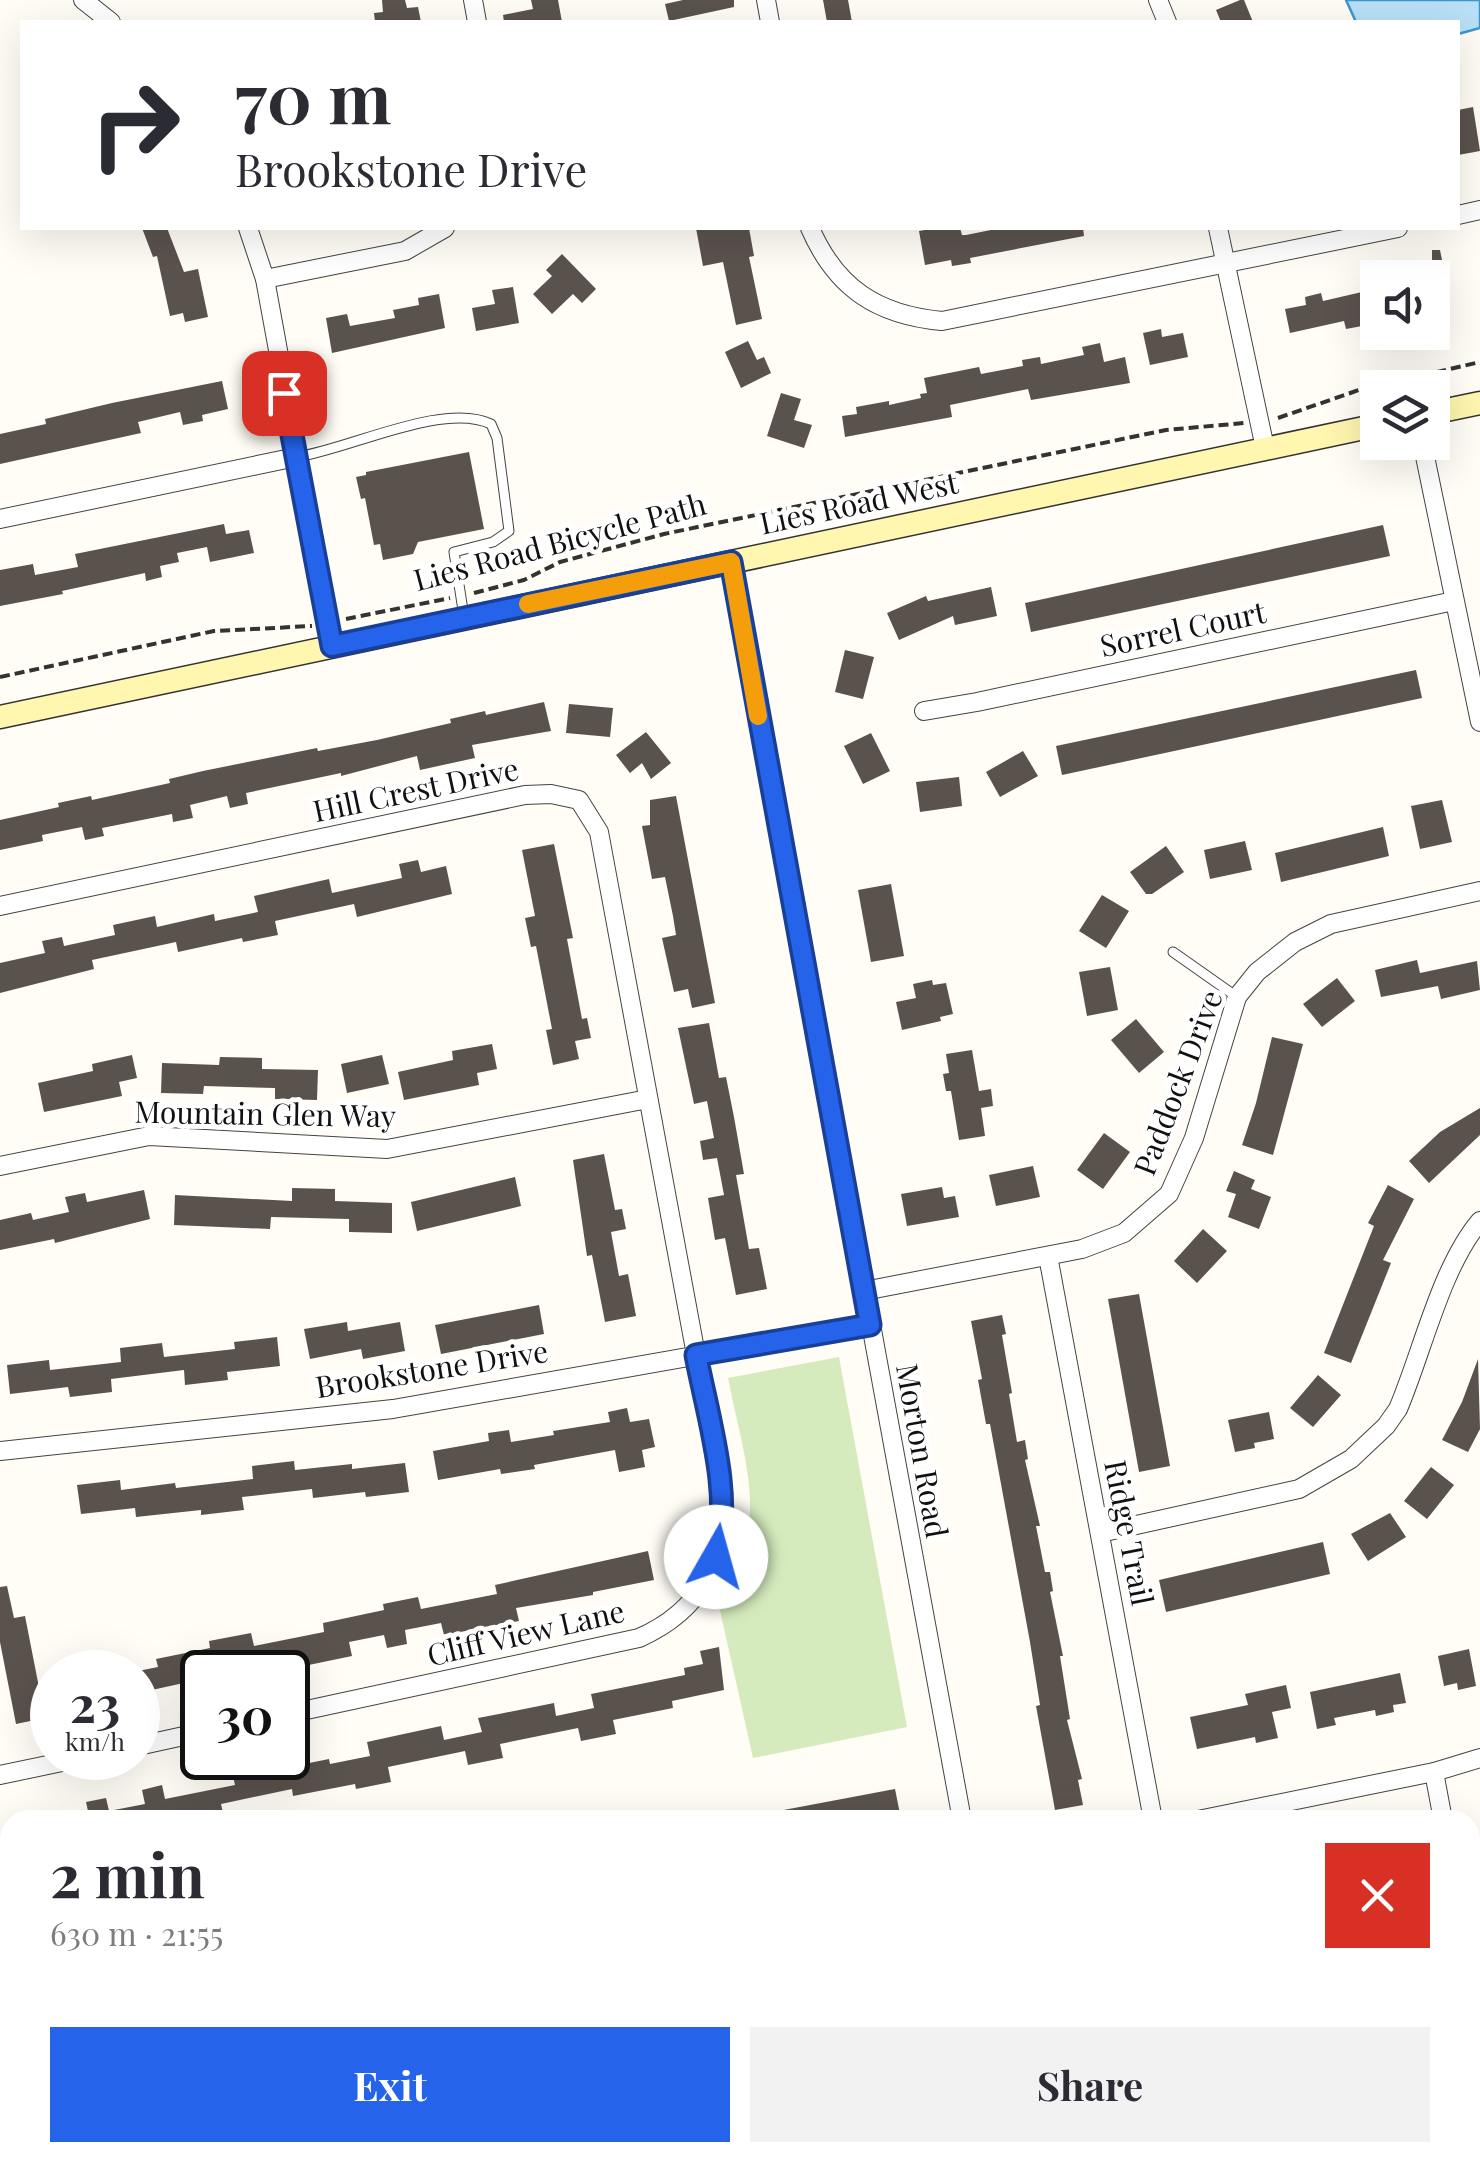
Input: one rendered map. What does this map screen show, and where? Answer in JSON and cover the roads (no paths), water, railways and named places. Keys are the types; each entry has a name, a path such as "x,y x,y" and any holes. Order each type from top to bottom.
{"street":[{"path":"249,230 265,279 330,634"},
{"path":"265,279 405,252 442,230"},
{"path":"811,230 832,266 864,300 905,315 942,321 1388,230"},
{"path":"1218,230 1265,448"},
{"path":"1450,409 1480,403"},
{"name":"Lies Road West","path":"0,716 330,634 463,606 731,562 1360,429"},
{"path":"0,520 296,456"},
{"path":"1426,460 1480,722"},
{"name":"Morton Road","path":"731,562 960,1810"},
{"name":"Sorrel Court","path":"924,710 1454,600"},
{"name":"Hill Crest Drive","path":"0,906 525,795 551,794 580,800 603,848 696,1355"},
{"name":"Paddock Drive","path":"864,1291 1082,1249 1124,1232 1169,1194 1194,1138 1238,998 1275,956 1312,932 1362,916 1480,891"},
{"name":"Mountain Glen Way","path":"0,1166 150,1136 387,1149 648,1099"},
{"path":"1100,1533 1278,1496 1316,1482 1351,1458 1386,1426 1398,1409 1451,1270 1480,1221"},
{"name":"Ridge Trail","path":"1048,1256 1151,1810"},
{"name":"Brookstone Drive","path":"0,1451 393,1409 870,1325"},
{"name":"Cliff View Lane","path":"310,1709 621,1643 662,1628 678,1615 703,1589 723,1526 722,1495 696,1355"},
{"path":"1247,1810 1434,1772 1480,1758"},
{"path":"0,1775 30,1769"},
{"path":"1434,1772 1442,1810"}],"lane":[{"path":"296,456 322,454 372,435 434,422 475,416 491,424 509,530 492,542 454,552 463,606"},
{"path":"1173,952 1238,998"}],"water":[{"path":"1346,0 1480,0 1480,28 1460,33 1460,20 1355,20"}]}
